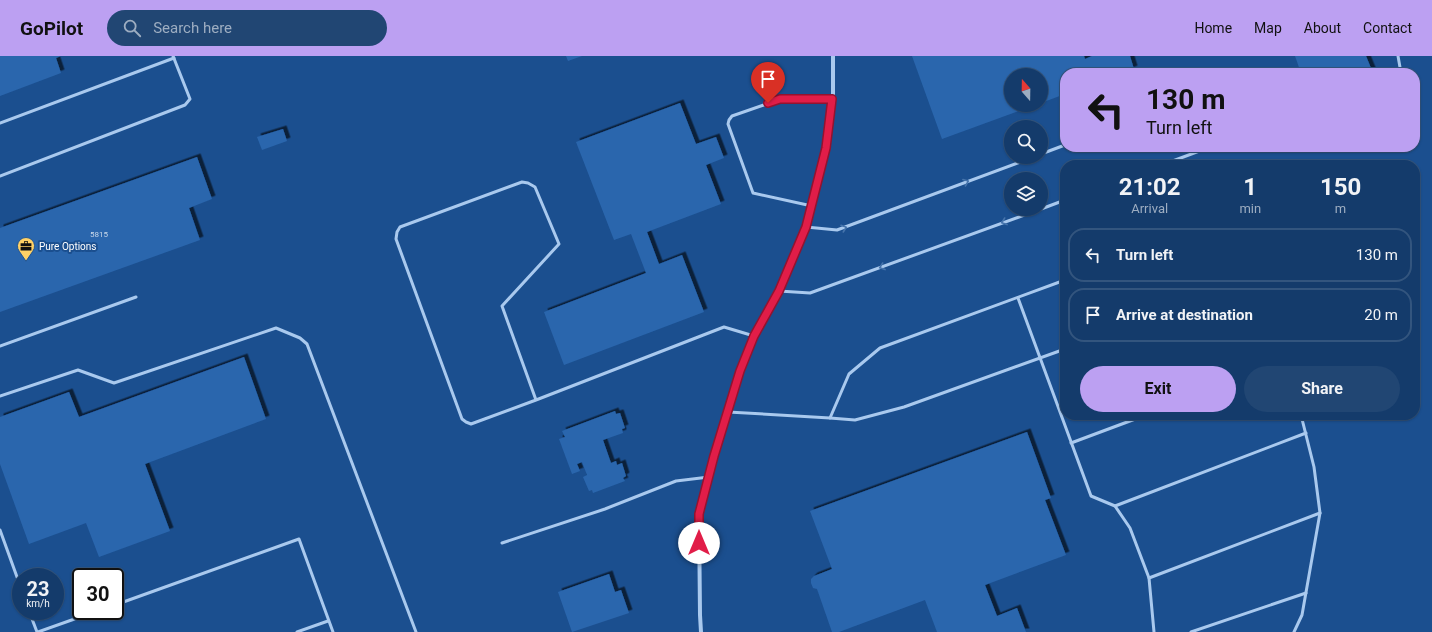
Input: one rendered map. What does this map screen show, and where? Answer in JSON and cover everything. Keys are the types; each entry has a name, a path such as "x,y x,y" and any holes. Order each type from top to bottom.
{"street":[{"path":"701,632 699,514 740,371 754,336 779,291 806,227 826,148 832,99 834,56"}],"lane":[{"path":"1398,56 1400,68"},
{"path":"0,123 173,57 190,99 185,105 0,176"},
{"path":"812,206 753,193 728,124 732,116 780,99 832,99"},
{"path":"1048,151 1060,147"},
{"path":"1175,160 1197,152"},
{"path":"806,227 837,230 1015,164"},
{"path":"536,400 502,306 559,244 535,187 528,183 522,182 400,228 397,232 396,238 462,420 471,424 536,400 724,327 754,336"},
{"path":"1048,206 1060,202"},
{"path":"779,291 810,293 1022,216"},
{"path":"830,418 849,374 880,348 1060,282"},
{"path":"0,346 136,297"},
{"path":"1018,298 1060,414"},
{"path":"0,396 78,370 114,383 276,328 300,338 307,344 416,632"},
{"path":"728,412 855,420 904,407 1060,350"},
{"path":"1062,420 1091,496 1115,506 1130,528 1149,578 1154,632"},
{"path":"1071,443 1133,420"},
{"path":"1294,632 1302,615 1320,513 1314,467 1302,420"},
{"path":"1115,506 1306,433"},
{"path":"502,543 605,509 676,481 709,477"},
{"path":"1149,578 1320,513"},
{"path":"0,530 14,568"},
{"path":"124,602 299,539 333,632"},
{"path":"1191,632 1306,593"},
{"path":"33,620 38,632 72,620"},
{"path":"297,632 328,621"}],"building":[{"path":"0,56 61,56 56,58 61,73 0,96"},
{"path":"566,56 582,56 568,61"},
{"path":"912,56 1084,56 1085,59 1092,56 1130,56 1134,68 1060,68 1060,96 1048,100 1048,68 1004,68 1004,112 1016,112 942,139"},
{"path":"1295,56 1366,56 1371,68 1299,68"},
{"path":"680,103 696,144 716,137 724,158 706,165 721,204 647,232 659,264 682,255 704,312 564,365 544,312 646,273 631,234 614,240 576,142"},
{"path":"283,129 287,141 262,150 257,137"},
{"path":"197,157 212,199 189,208 200,240 0,312 0,228"},
{"path":"244,357 266,419 145,464 170,531 99,557 86,523 29,544 0,464 0,417 69,392 79,417"},
{"path":"615,411 616,414 620,413 625,428 622,429 623,433 603,440 611,463 616,461 617,465 622,463 626,476 623,478 625,481 593,493 592,490 589,491 583,477 587,475 582,462 577,464 580,471 572,474 559,439 565,437 562,431"},
{"path":"1027,432 1051,498 1045,500 1066,555 985,585 997,616 1017,608 1026,632 937,632 925,600 839,632 832,632 817,589 813,588 811,583 811,579 814,576 832,569 810,511"},
{"path":"609,574 615,592 621,590 629,613 572,632 558,592"}],"place":[{"name":"Pure Options","path":"26,261"}],"route":[{"path":"699,543 699,514 714,456 740,371 754,336 779,291 806,227 826,148 832,99 780,99 768,103"}]}
